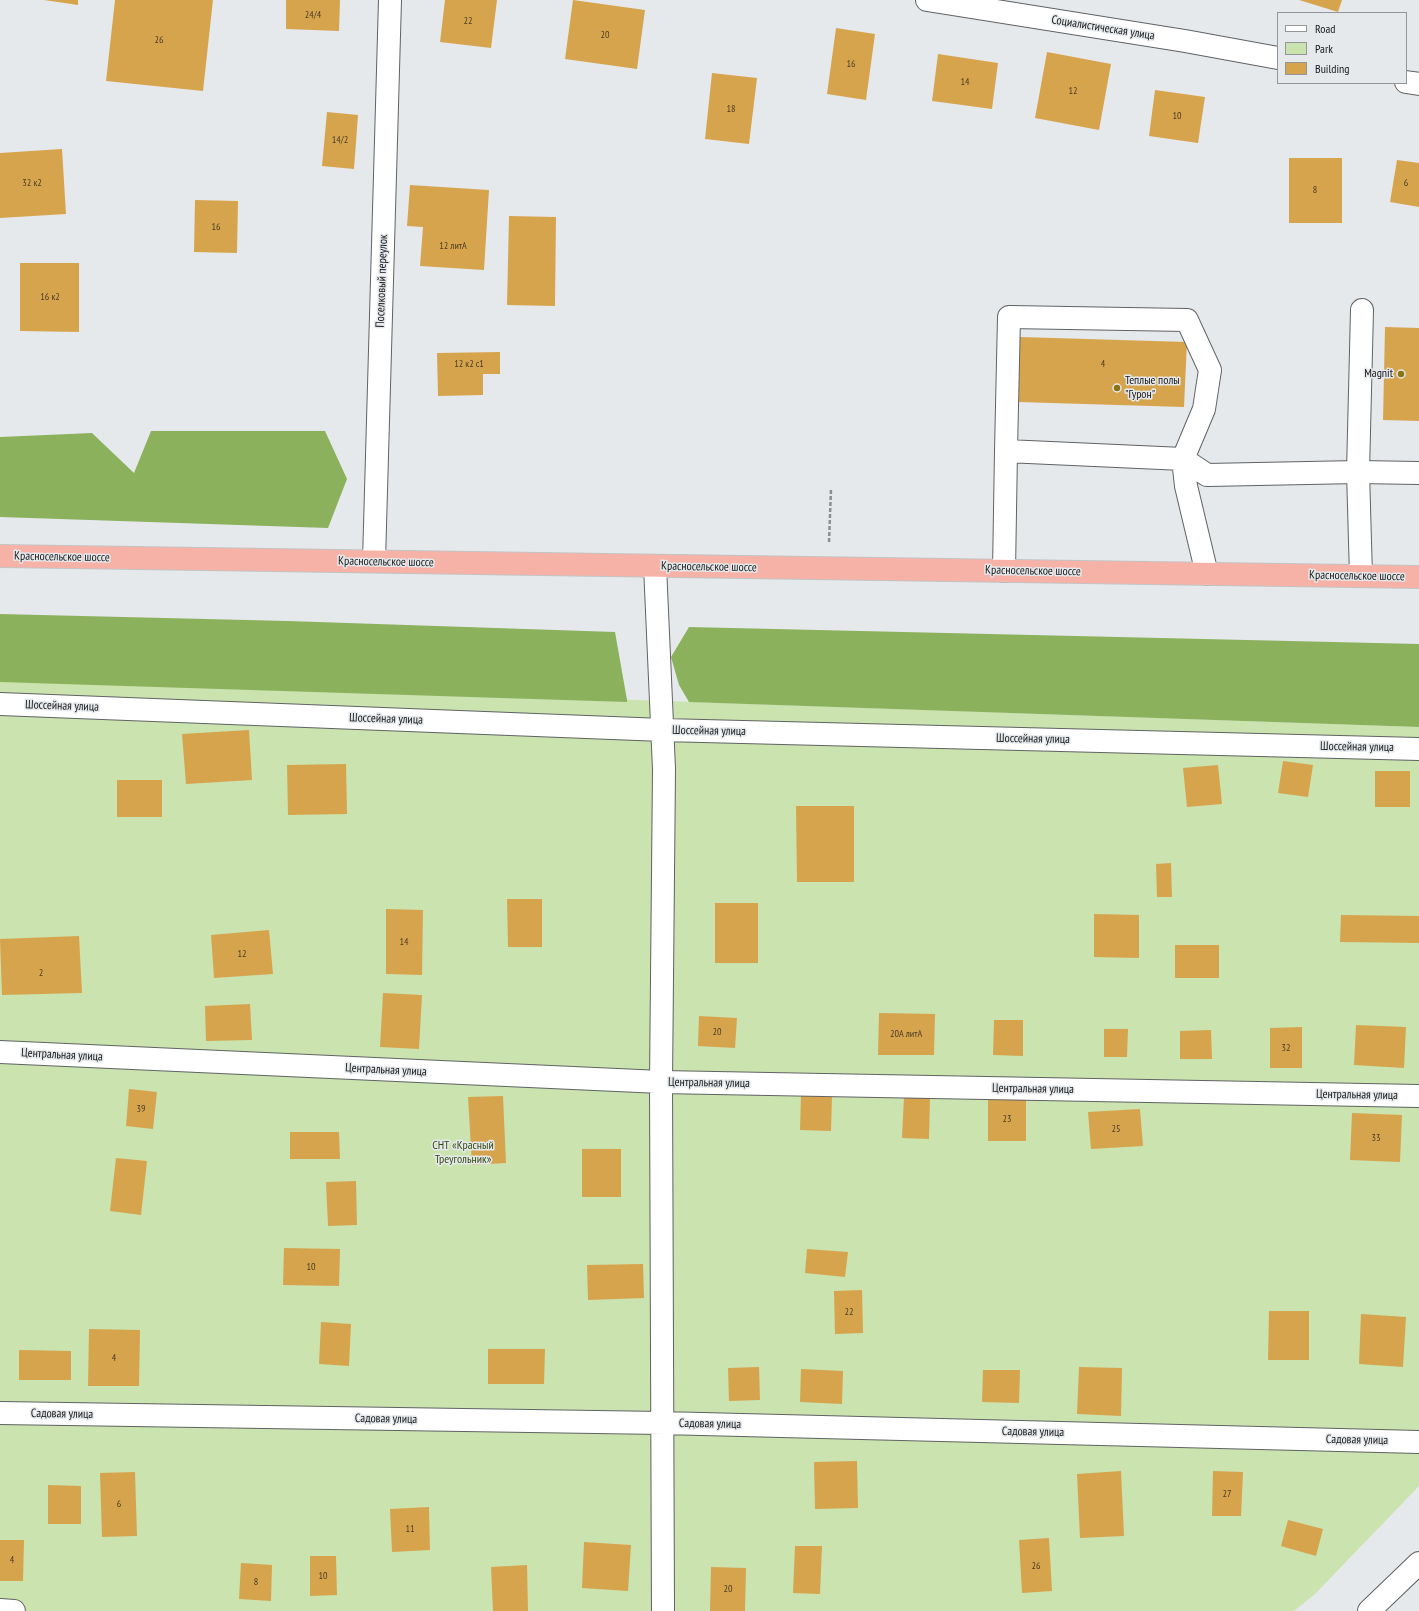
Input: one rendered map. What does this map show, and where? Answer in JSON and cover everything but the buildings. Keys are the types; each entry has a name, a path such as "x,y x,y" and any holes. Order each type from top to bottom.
{"highway":[{"name":"Красносельское шоссе","path":"0,556 1419,577"}],"street":[{"name":"Поселковый переулок","path":"374,561 390,0"},
{"name":"Социалистическая улица","path":"927,0 1185,41 1277,58"},
{"path":"1407,82 1419,84"},
{"path":"1361,576 1358,472 1362,310"},
{"path":"1004,571 1009,318 1187,320 1210,370 1204,409 1183,459 1186,486 1207,574"},
{"path":"1006,451 1183,459 1207,475 1358,472 1419,473"},
{"path":"655,566 664,777 661,1082 663,1611"},
{"name":"Шоссейная улица","path":"0,704 663,730 1419,748"},
{"name":"Центральная улица","path":"0,1052 661,1082 1419,1096"},
{"name":"Садовая улица","path":"0,1413 662,1423 1419,1442"},
{"path":"1369,1611 1419,1563"},
{"path":"0,1610 14,1611"}],"path":[{"path":"828,568 831,489"}],"green space":[{"path":"151,431 325,431 347,479 328,528 0,517 0,437 92,433 134,473"},
{"path":"0,614 288,621 615,632 627,702 0,682"},
{"path":"689,627 1419,644 1419,727 689,702 679,685 671,657"},
{"name":"СНТ «Красный Треугольник»","path":"0,678 1419,727 1419,1486 1315,1594 1294,1611 0,1611"}],"place":[{"name":"Magnit","path":"1401,374"},
{"name":"Теплые полы \"Гурон\"","path":"1117,388"}]}
